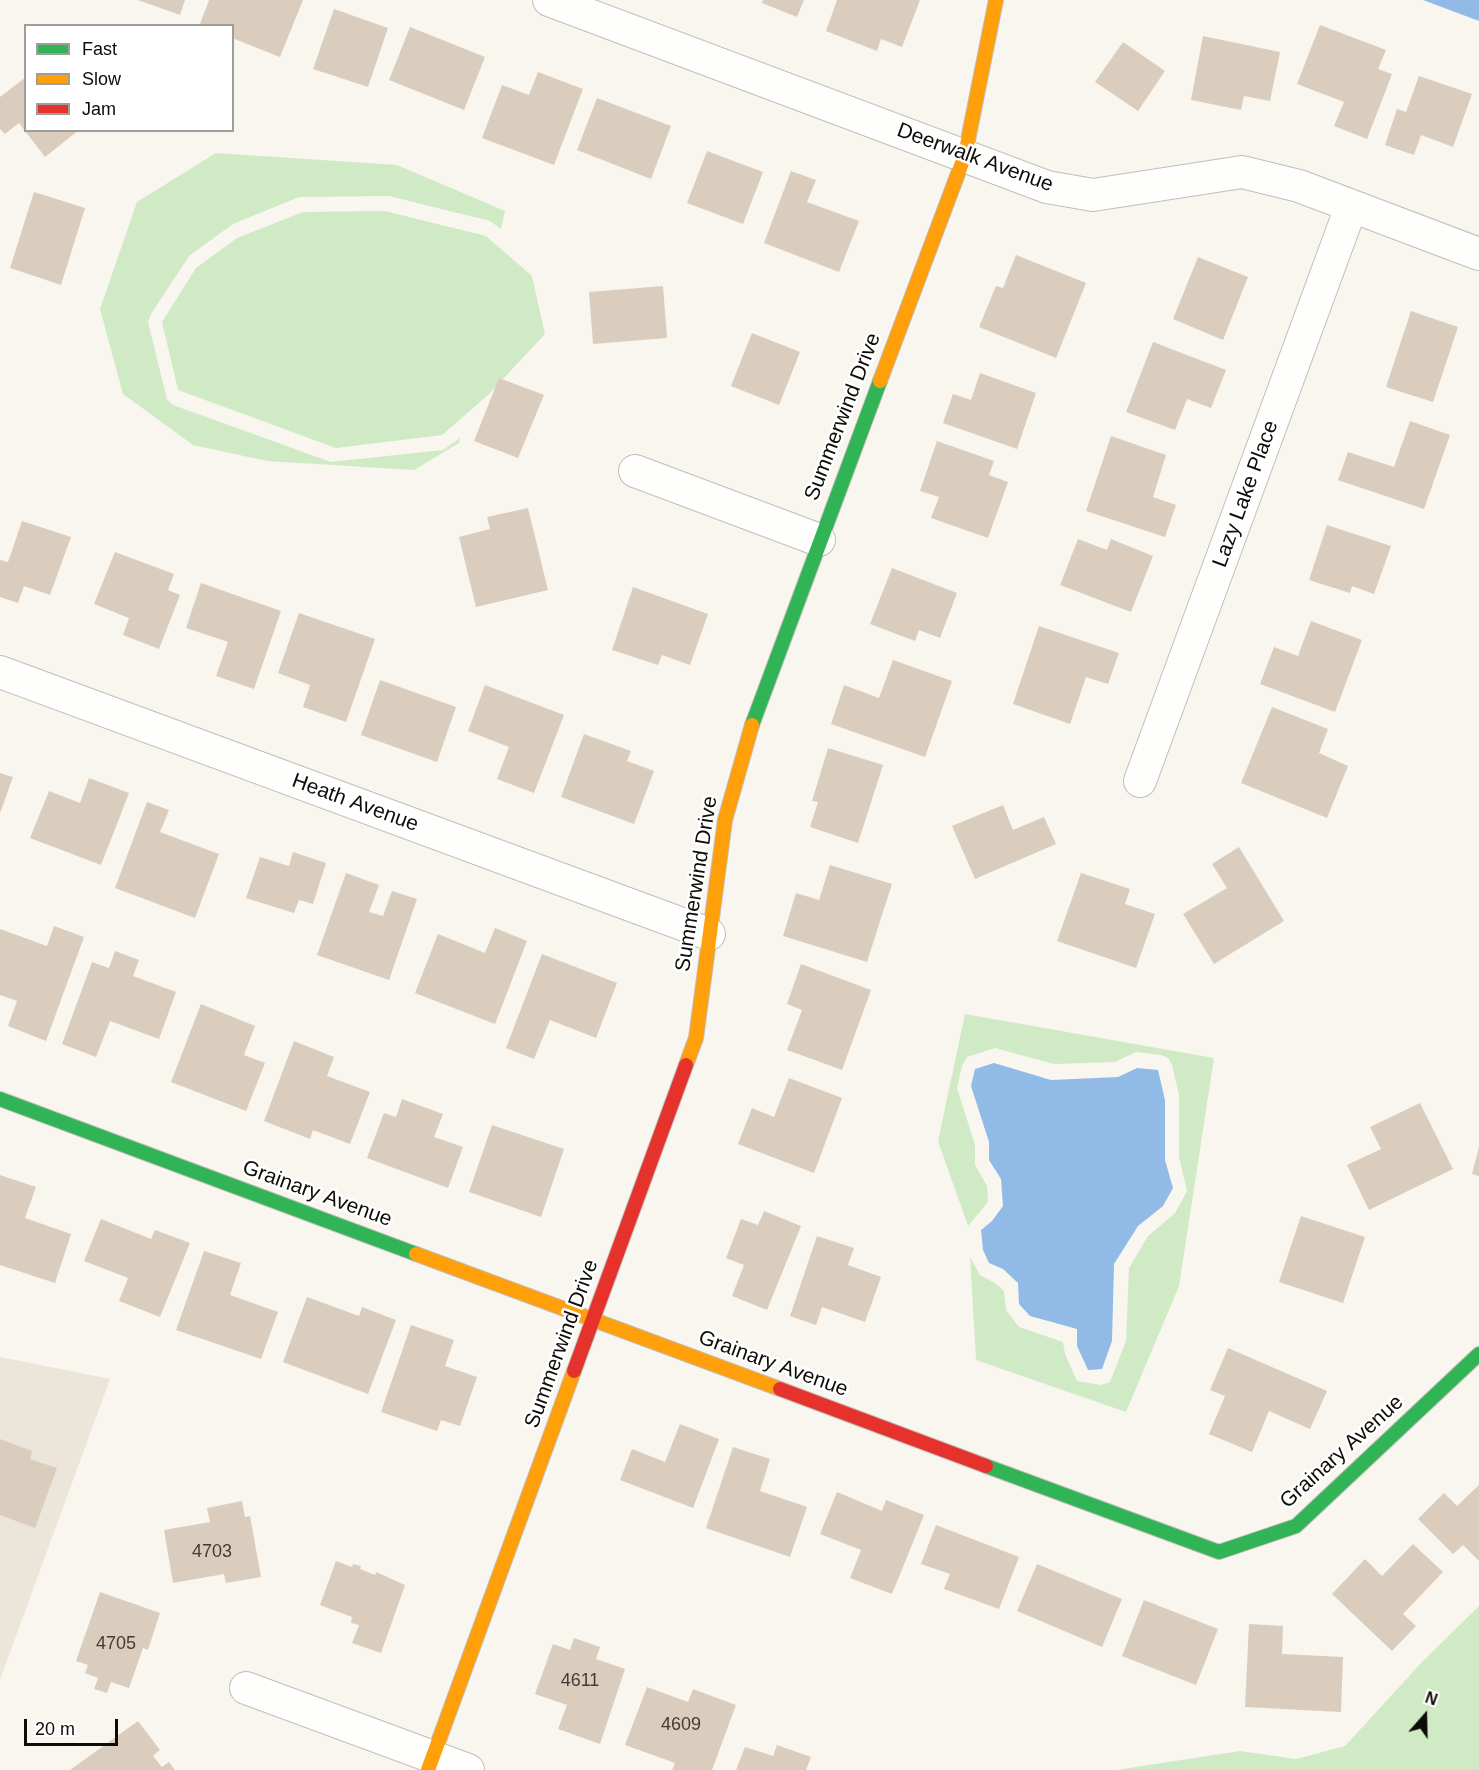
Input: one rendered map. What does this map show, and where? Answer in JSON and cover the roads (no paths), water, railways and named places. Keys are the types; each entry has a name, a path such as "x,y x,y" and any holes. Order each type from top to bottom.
{"street":[{"name":"Deerwalk Avenue","path":"549,0 1047,187 1093,195 1242,172 1299,186 1479,254"},
{"name":"Summerwind Drive","path":"430,1763 696,1038 725,820 744,745 965,155 986,60 996,0"},
{"name":"Lazy Lake Place","path":"1140,781 1351,207"},
{"path":"635,471 819,540"},
{"name":"Heath Avenue","path":"0,672 710,934"},
{"name":"Grainary Avenue","path":"0,1100 594,1318 1219,1552 1296,1526 1479,1354"},
{"path":"246,1688 430,1763 468,1770"}],"water":[{"path":"1423,0 1479,0 1479,21"},
{"path":"994,1063 1051,1080 1118,1077 1137,1068 1158,1070 1165,1100 1165,1160 1173,1188 1163,1206 1138,1226 1114,1264 1112,1341 1102,1369 1088,1370 1077,1346 1077,1329 1030,1316 1019,1304 1018,1283 1003,1269 989,1263 983,1250 981,1230 992,1221 1003,1206 1001,1179 989,1160 989,1142 971,1086 975,1069"}]}
